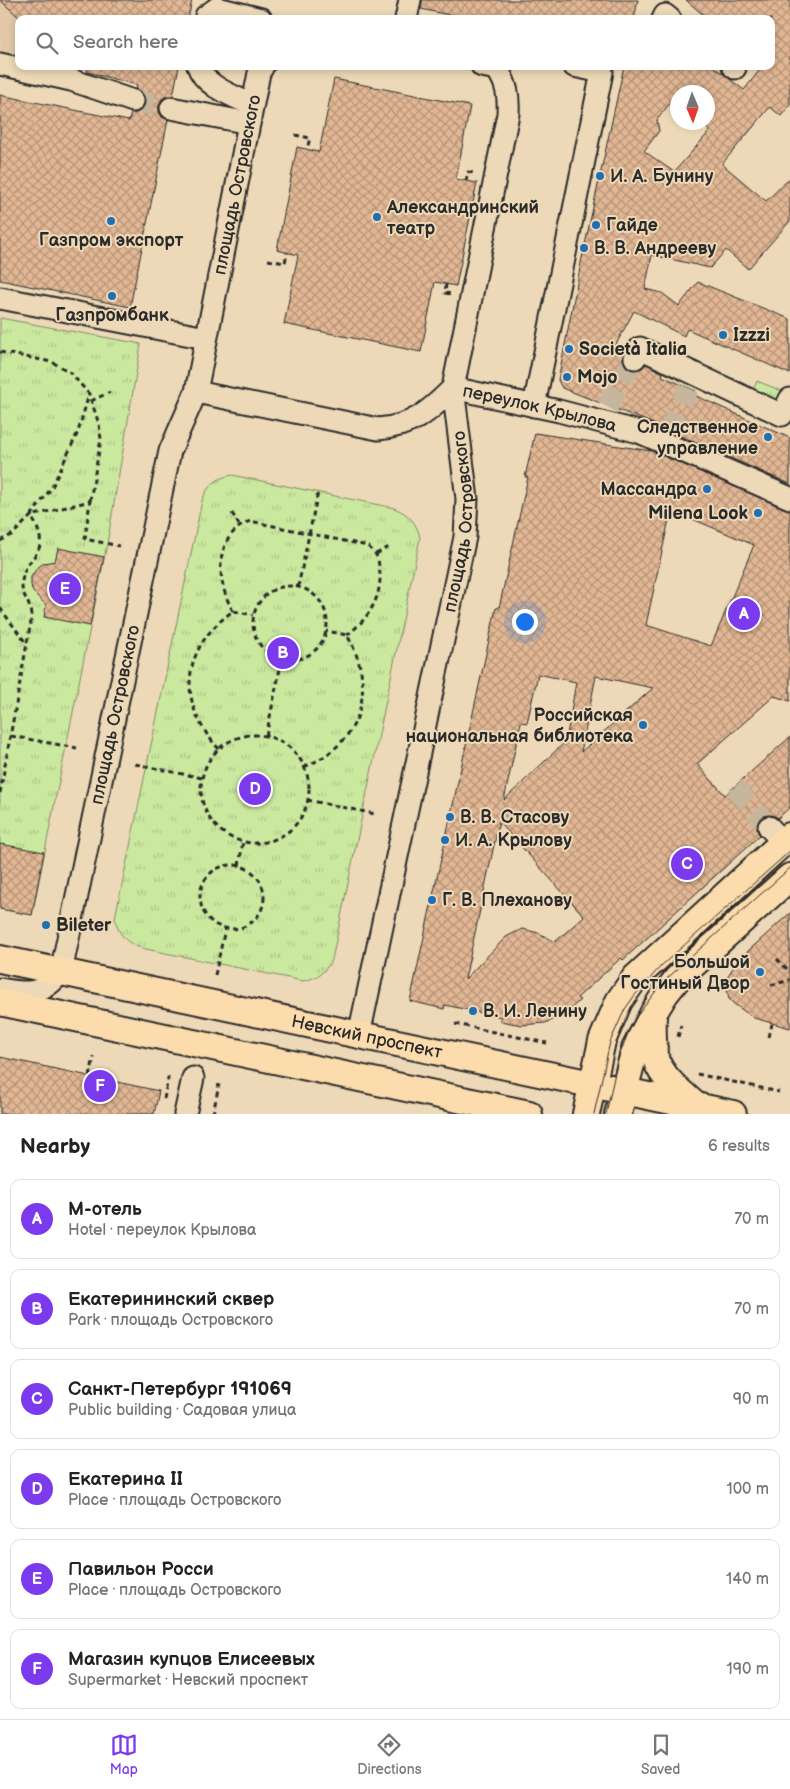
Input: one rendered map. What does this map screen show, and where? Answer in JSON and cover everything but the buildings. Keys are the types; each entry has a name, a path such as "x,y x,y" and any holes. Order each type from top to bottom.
{"main road":[{"path":"586,1114 602,1041 619,1001 635,978 781,835"},
{"path":"621,1102 635,1049 665,994 677,979 790,877"},
{"name":"Невский проспект","path":"0,959 593,1084 621,1102 696,1106 733,1114"},
{"path":"0,1002 529,1114"},
{"path":"654,1012 652,1039 656,1063 668,1082 696,1106"}],"street":[{"path":"407,15 410,0"},
{"path":"213,9 242,15"},
{"path":"0,64 15,67"},
{"path":"27,70 71,80 133,101"},
{"path":"199,70 201,75 209,82 251,114"},
{"name":"площадь Островского","path":"61,972 170,451 196,392 261,70"},
{"name":"площадь Островского","path":"359,1035 465,537 467,499 453,388 508,114 509,98 505,82 497,70"},
{"path":"534,406 607,70"},
{"path":"170,108 251,114"},
{"path":"0,298 206,338"},
{"path":"635,358 640,348 692,381 782,415 790,399"},
{"name":"площадь Островского","path":"196,392 378,429 396,427 416,419 436,405 453,388"},
{"name":"переулок Крылова","path":"453,388 534,406 605,414 637,440 666,437 790,498"},
{"path":"0,989 28,993 41,991 52,984 61,972"},
{"path":"185,1114 193,1078"}],"path":[{"path":"295,135 310,138 307,149"},
{"path":"268,260 285,264 287,252"},
{"path":"0,352 52,362 70,372 89,394 99,424 101,439 85,539 119,546"},
{"path":"91,401 110,392"},
{"path":"0,541 13,534 31,516 52,487 78,432 89,394"},
{"path":"298,587 318,492"},
{"path":"31,516 90,501"},
{"path":"232,513 239,525"},
{"path":"0,793 31,621 30,608 22,593 23,575 38,551 40,544 40,534 31,516"},
{"path":"232,611 224,593 220,574 221,560 224,548 239,525 250,521 368,546 376,554 380,574 378,594 374,606 367,618 347,635 326,631"},
{"path":"376,554 389,547"},
{"path":"281,587 298,587 306,589 319,599 326,614 326,631 319,646 307,656 290,660 282,659 267,653 256,640 252,624 253,615 260,600 273,590 281,587"},
{"path":"0,608 27,644"},
{"path":"219,749 207,736 198,720 191,694 192,667 198,650 207,634 219,621 232,611 253,615"},
{"path":"304,767 320,760 335,749 347,736 356,720 361,703 363,685 361,667 356,650 347,635"},
{"path":"266,736 282,659"},
{"path":"11,736 77,748"},
{"path":"246,736 266,736 288,747 299,758 307,778 307,800 299,819 284,834 264,842 244,841 224,833 210,818 202,799 202,778 206,767 219,749 227,743 246,736"},
{"path":"135,764 202,778"},
{"path":"307,800 374,814"},
{"path":"238,866 244,841"},
{"path":"222,866 238,866 246,868 259,880 263,887 264,904 261,912 250,924 234,930 225,929 210,922 204,915 201,907 200,891 208,876 214,870 222,866"},
{"path":"215,976 225,929"},
{"path":"777,959 790,972"},
{"path":"771,985 790,980"},
{"path":"455,1024 547,1043"},
{"path":"769,1037 772,1024"},
{"path":"90,1076 94,1058"},
{"path":"163,1106 169,1073"},
{"path":"695,1074 779,1092"},
{"path":"213,1114 219,1084"}],"shaded area":[{"path":"0,0 192,0 189,15 15,15 15,58 0,55"}],"green space":[{"path":"0,318 141,344 107,544 32,915 0,909"},
{"path":"757,381 784,392 778,407 751,396"},
{"path":"232,475 394,508 412,520 420,538 333,955 322,973 303,981 141,948 124,937 118,929 115,918 202,501 213,483 221,478"}],"tunnel":[{"path":"133,101 171,108"},
{"path":"607,407 635,358"},
{"path":"668,432 689,388"},
{"path":"734,787 769,827"}],"tram line":[{"path":"594,1114 610,1042 625,1009 635,995 662,965 790,851"},
{"path":"606,1114 618,1059 637,1016 662,983 790,868"}],"place":[{"name":"И. А. Бунину","path":"600,176"},
{"name":"Александринский театр","path":"377,217"},
{"name":"Газпром экспорт","path":"111,221"},
{"name":"Гайде","path":"596,225"},
{"name":"В. В. Андрееву","path":"584,248"},
{"name":"Газпромбанк","path":"112,296"},
{"name":"Izzzi","path":"723,335"},
{"name":"Società Italia","path":"569,349"},
{"name":"Mojo","path":"567,377"},
{"name":"Следственное управление","path":"768,437"},
{"name":"Массандра","path":"707,489"},
{"name":"Milena Look","path":"758,513"},
{"name":"Павильон Росси","path":"65,589"},
{"name":"М-отель","path":"744,614"},
{"name":"Екатерининский сквер","path":"283,653"},
{"name":"Российская национальная библиотека","path":"643,725"},
{"name":"Екатерина II","path":"255,789"},
{"name":"В. В. Стасову","path":"450,817"},
{"name":"И. А. Крылову","path":"445,840"},
{"name":"Санкт-Петербург 191069","path":"687,864"},
{"name":"Г. В. Плеханову","path":"432,900"},
{"name":"Bileter","path":"46,925"},
{"name":"Большой Гостиный Двор","path":"760,972"},
{"name":"В. И. Ленину","path":"473,1011"},
{"name":"Магазин купцов Елисеевых","path":"100,1086"}]}
